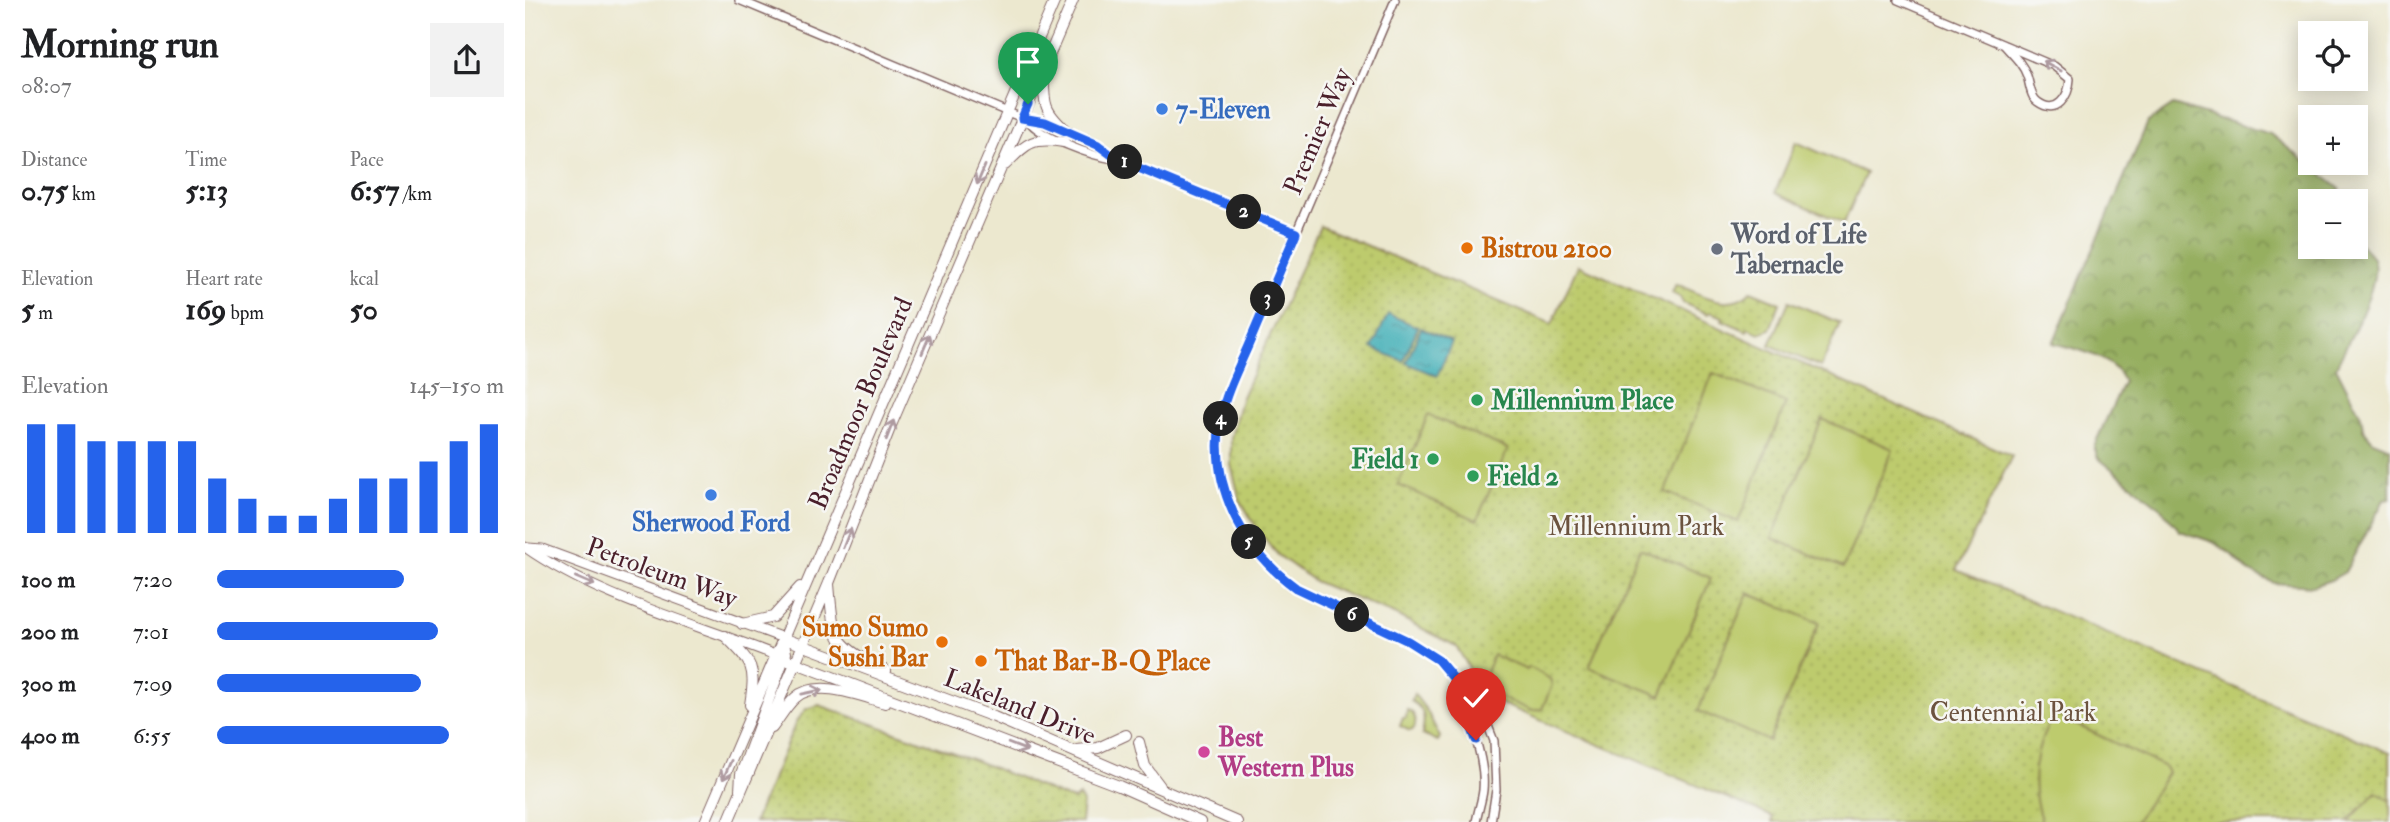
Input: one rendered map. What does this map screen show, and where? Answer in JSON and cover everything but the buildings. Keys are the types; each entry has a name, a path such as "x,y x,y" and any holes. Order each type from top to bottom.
{"main road":[{"name":"Broadmoor Boulevard","path":"705,822 749,717 780,657 783,638 1055,0"},
{"name":"Broadmoor Boulevard","path":"728,822 829,583 892,424 1025,119 1073,0"},
{"path":"1045,65 1043,98 1046,109 1067,138"},
{"path":"1002,168 1032,141 1067,138"},
{"path":"742,624 773,617 811,572"},
{"path":"829,583 833,627 845,646 852,653 924,690"},
{"path":"725,636 744,655 753,671 749,717"},
{"name":"Lakeland Drive","path":"783,638 924,690 1074,750 1237,822"},
{"path":"740,795 741,774 780,657"},
{"name":"Lakeland Drive","path":"780,657 1119,786 1200,822"},
{"path":"765,737 797,695 825,689 955,722"},
{"path":"1074,750 1098,748 1126,735"},
{"path":"1139,742 1145,766 1162,789"}],"street":[{"path":"739,0 1007,112 1025,119 1045,122 1067,138 1098,145 1117,159 1296,233"},
{"name":"Premier Way","path":"1395,0 1237,370 1221,416 1220,464 1234,519 1254,550 1282,578 1296,588 1408,641 1438,660 1481,708 1494,741 1496,790 1491,822"},
{"path":"1898,0 2054,66 2070,79 2066,98 2059,105 2038,102 2024,67 2004,45"},
{"name":"Petroleum Way","path":"526,547 542,549 783,638"},
{"name":"Petroleum Way","path":"526,547 558,569 670,617 780,657"},
{"name":"Premier Way","path":"1464,691 1468,717 1476,740 1483,787 1476,822"}],"green space":[{"path":"2173,105 2270,134 2298,156 2298,175 2322,175 2340,189 2298,189 2298,259 2368,259 2368,251 2372,257 2375,267 2369,296 2336,367 2361,416 2363,429 2373,441 2390,448 2390,499 2384,500 2345,572 2331,580 2313,586 2274,583 2248,571 2231,554 2213,542 2180,531 2160,507 2098,458 2094,446 2124,381 2103,359 2053,343 2148,122"},
{"path":"1796,142 1866,173 1844,223 1775,193"},
{"name":"Millennium Park","path":"1320,226 1552,324 1578,265 2012,456 1956,570 2390,753 2390,822 1772,822 1773,817 1487,698 1456,646 1396,615 1314,581 1278,555 1259,532 1240,500 1231,465 1231,437 1241,399"},
{"path":"1676,284 1724,301 1733,301 1751,291 1780,303 1770,329 1759,333 1748,328 1747,331 1722,320 1723,317 1711,312 1707,314 1683,303 1680,297 1672,293"},
{"path":"1789,301 1840,323 1821,367 1770,345"},
{"path":"1713,373 1786,403 1738,522 1665,492"},
{"path":"1428,415 1508,449 1477,520 1398,485"},
{"path":"1822,419 1893,449 1843,568 1772,538"},
{"path":"1640,548 1711,578 1661,696 1589,667"},
{"path":"1748,593 1819,623 1769,741 1698,711"},
{"path":"1493,655 1527,670 1529,667 1550,679 1552,685 1542,709 1532,711 1487,692 1483,680"},
{"path":"1414,694 1427,711 1440,737 1438,741 1422,735 1423,715 1411,701"},
{"path":"819,705 974,760 1067,798 1074,800 1079,796 1083,802 1081,822 754,822 796,722 806,709"},
{"path":"1407,710 1414,715 1415,720 1414,729 1410,731 1400,726 1403,718 1406,718"},
{"path":"2054,714 2165,767 2168,773 2135,822 2042,822 2035,794 2035,766 2042,740"},
{"path":"2376,792 2390,801 2390,822 2348,822"}],"water":[{"path":"1388,314 1418,327 1403,361 1372,348"},
{"path":"1421,328 1452,342 1437,376 1406,363"}],"place":[{"name":"7-Eleven","path":"1162,109"},
{"name":"Bistrou 2100","path":"1467,248"},
{"name":"Word of Life Tabernacle","path":"1717,249"},
{"name":"Millennium Place","path":"1477,400"},
{"name":"Field 1","path":"1433,459"},
{"name":"Field 2","path":"1473,476"},
{"name":"Sherwood Ford","path":"711,495"},
{"name":"Sumo Sumo Sushi Bar","path":"942,642"},
{"name":"That Bar-B-Q Place","path":"981,661"},
{"name":"Best Western Plus","path":"1204,752"}],"route":[{"path":"1028,104 1022,118 1045,122 1098,145 1117,159 1296,233 1237,370 1221,416 1220,464 1234,519 1254,550 1296,588 1408,641 1438,660 1464,691 1468,717 1476,740"}],"park label":[{"name":"Centennial Park","path":"2013,712"}]}
